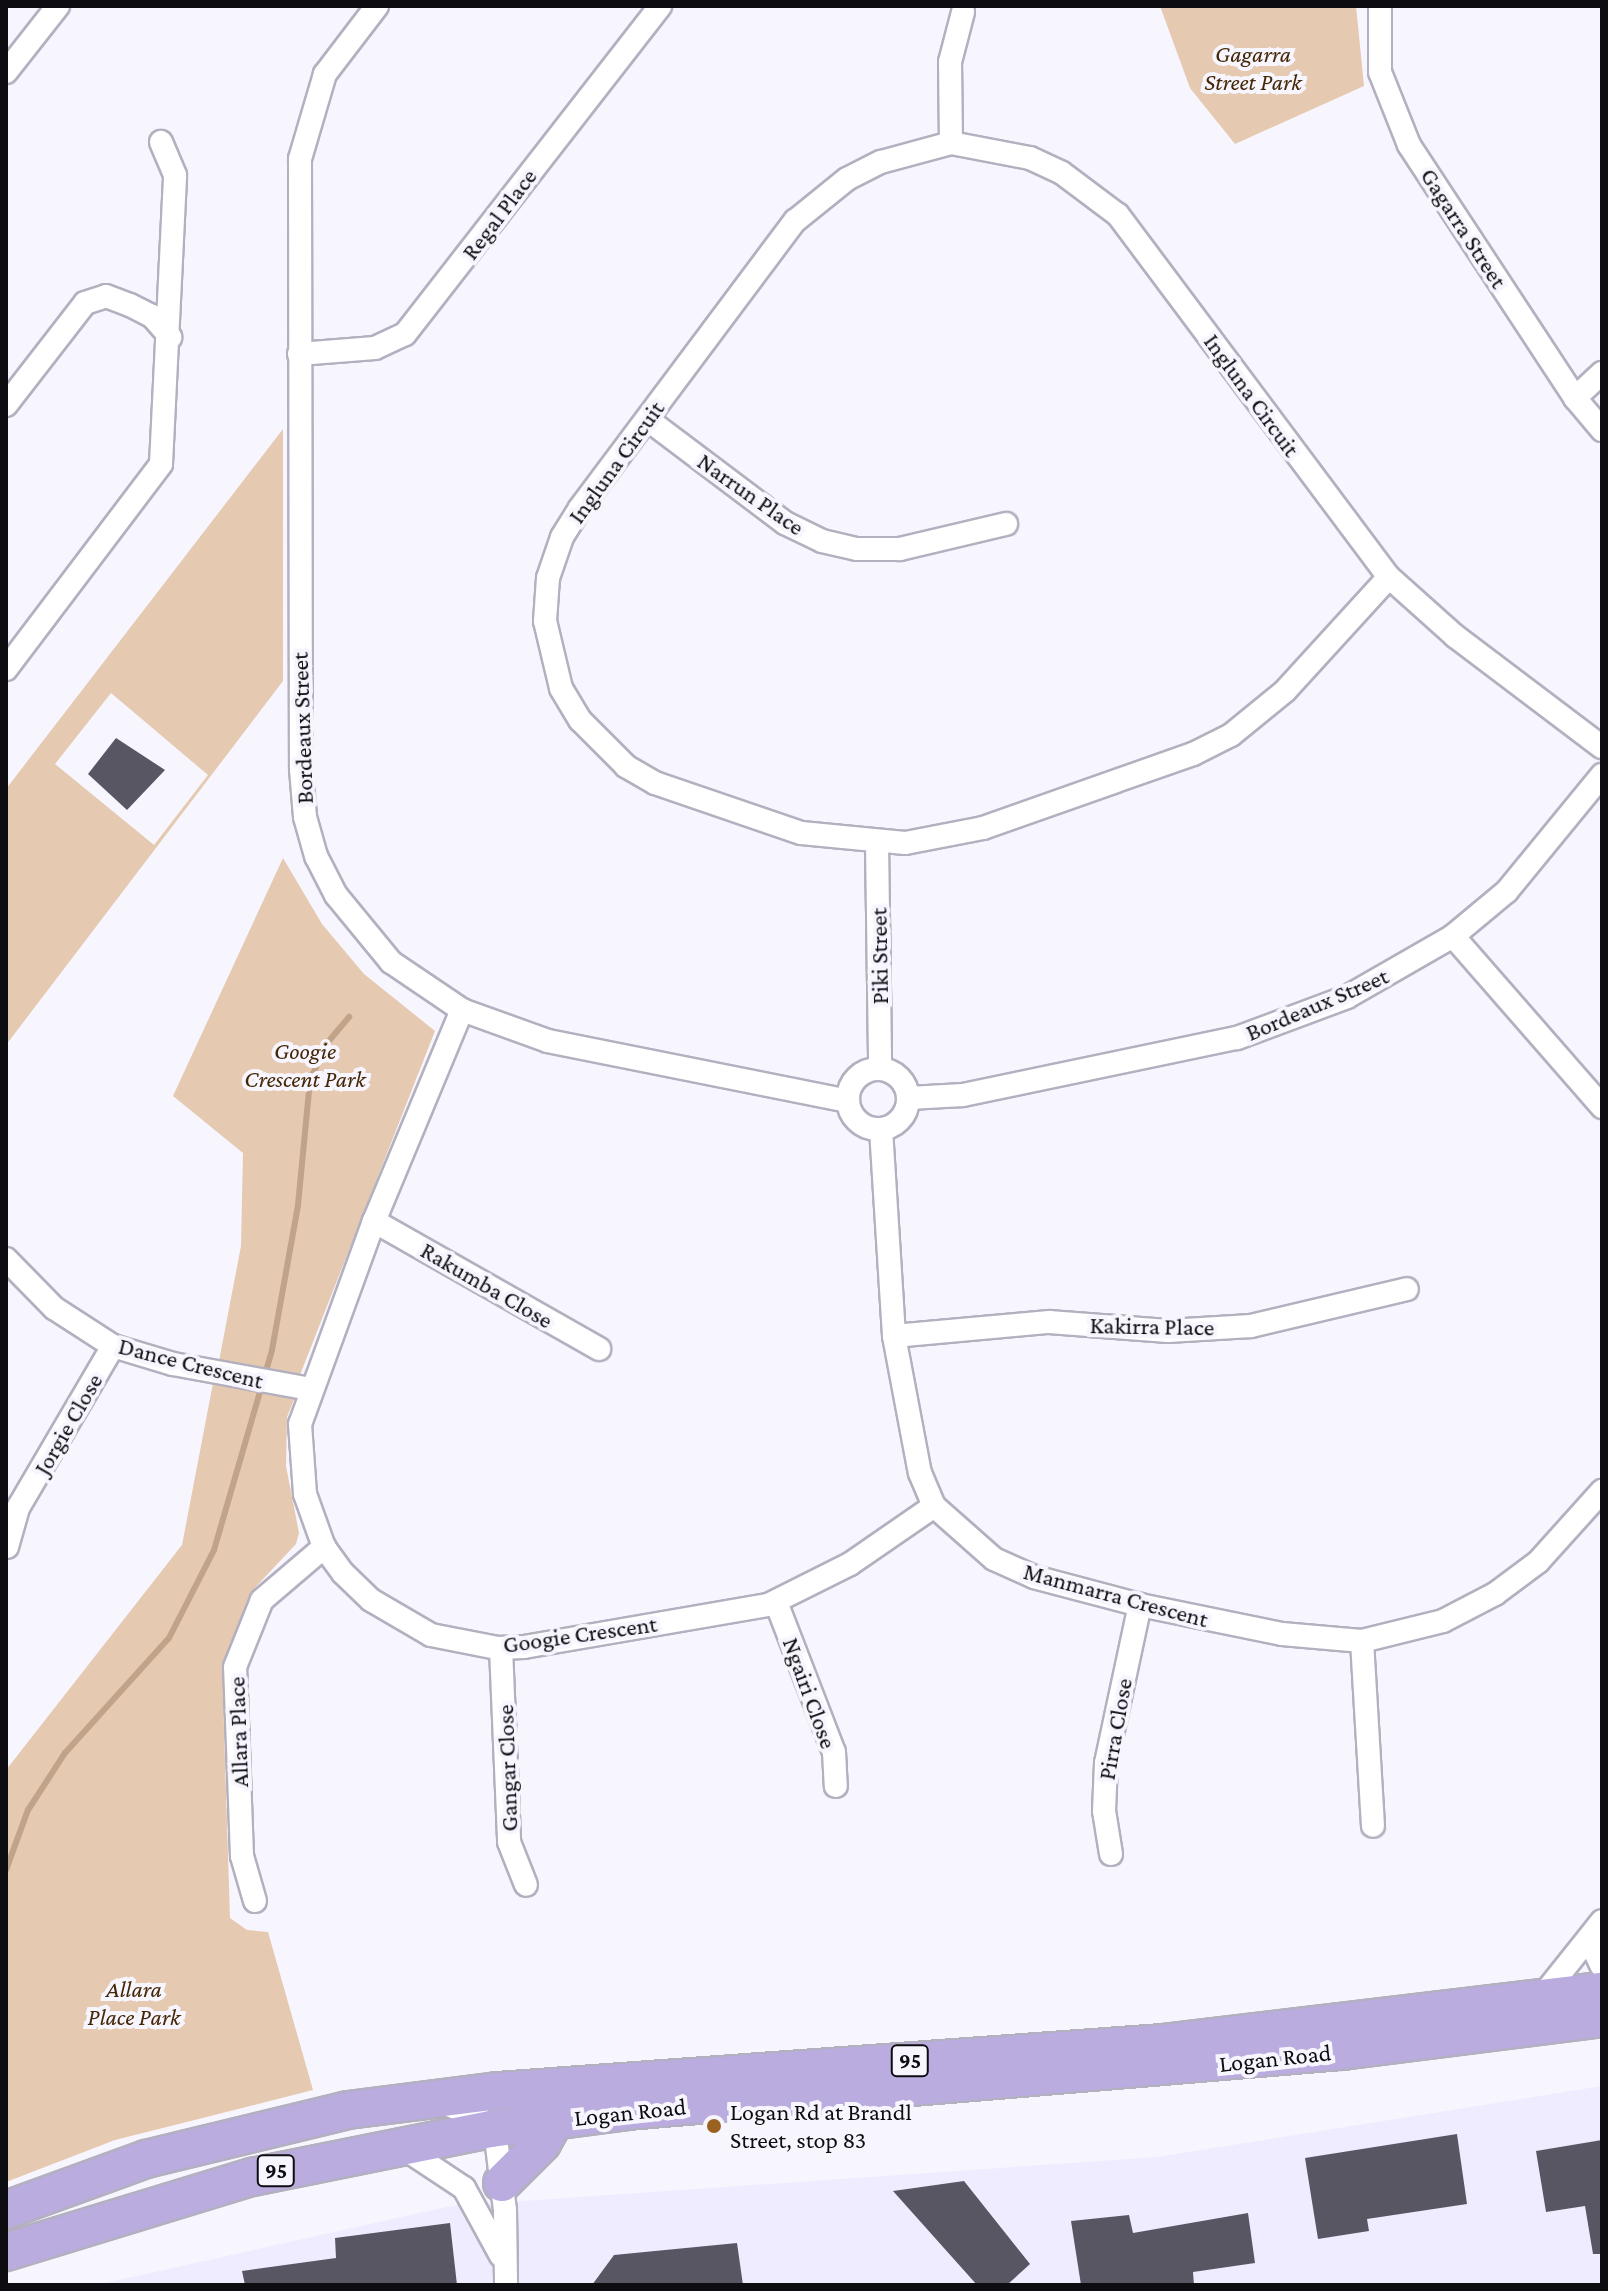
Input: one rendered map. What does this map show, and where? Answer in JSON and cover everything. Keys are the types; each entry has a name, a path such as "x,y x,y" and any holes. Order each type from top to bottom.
{"main road":[{"name":"Logan Road","path":"6,2210 207,2141 334,2112 434,2098 1163,2043 1602,1991"},
{"name":"Logan Road","path":"6,2252 252,2177 399,2145 491,2129 555,2120 1172,2068 1602,2018"},
{"path":"502,2183 542,2143 555,2120"}],"street":[{"path":"6,72 58,6"},
{"name":"Bordeaux Street","path":"377,6 325,74 310,113 300,159 299,354 305,817 316,856 360,928 418,984 462,1010 548,1041 848,1101"},
{"name":"Regal Place","path":"299,354 375,348 405,334 660,6"},
{"name":"Gagarra Street","path":"1380,6 1380,72 1409,145 1575,398 1602,430"},
{"path":"951,143 950,62 963,12"},
{"path":"6,669 161,464 170,337 175,175 161,142"},
{"name":"Ingluna Circuit","path":"1389,577 1285,691 1231,735 1193,754 983,828 905,843 801,833 655,783 603,747 561,688 545,621 548,578 562,537 580,508 795,221 813,205 881,162 951,143 1030,158 1062,173 1118,215 1389,577 1455,636 1602,747"},
{"path":"6,405 85,303 106,296 130,305 152,316 170,337"},
{"path":"1575,398 1602,373"},
{"name":"Narrun Place","path":"647,419 785,523 822,541 857,549 900,549 1006,524"},
{"name":"Bordeaux Street","path":"909,1098 963,1095 1237,1038 1347,997 1453,936 1507,891 1547,848 1602,775"},
{"name":"Piki Street","path":"877,842 880,1069"},
{"path":"1453,936 1602,1107"},
{"name":"Googie Crescent","path":"462,1010 374,1221 310,1389 300,1424 305,1494 324,1547 371,1600 400,1620 431,1635 501,1648 776,1602 850,1564 934,1506"},
{"path":"880,1069 903,1081 909,1098 898,1122 881,1129 855,1119 848,1101 853,1082 880,1069"},
{"name":"Manmarra Crescent","path":"881,1129 894,1336 910,1436 934,1506 994,1559 1034,1577 1140,1605 1282,1634 1362,1641 1443,1621 1495,1594 1538,1562 1602,1491"},
{"name":"Rakumba Close","path":"374,1221 599,1349"},
{"name":"Dance Crescent","path":"6,1259 54,1308 113,1346 209,1371 310,1389"},
{"name":"Kakirra Place","path":"894,1336 1049,1322 1168,1331 1251,1326 1407,1289"},
{"name":"Jorgie Close","path":"7,1547 18,1508 113,1346"},
{"name":"Allara Place","path":"255,1901 242,1856 235,1667 262,1600 324,1547"},
{"name":"Ngairi Close","path":"776,1602 834,1752 836,1786"},
{"name":"Pirra Close","path":"1111,1854 1104,1811 1106,1763 1140,1605"},
{"path":"1362,1641 1373,1826"},
{"name":"Gangar Close","path":"501,1648 509,1842 526,1885"},
{"path":"1600,1923 1596,1954 1602,1967"},
{"path":"1539,2000 1600,1923"},
{"path":"434,2098 476,2116 491,2129 502,2183 502,2257 506,2285"},
{"path":"399,2145 464,2188 502,2257"}],"shaded area":[{"path":"1602,2086 1602,2285 96,2285 451,2206 1157,2157"}],"green space":[{"name":"Gagarra Street Park","path":"1160,6 1356,6 1364,86 1235,144 1190,88"},
{"path":"283,429 283,681 6,1045 6,789","holes":["111,693 208,775 154,845 55,764"]},
{"name":"Googie Crescent Park","path":"283,858 322,924 364,974 435,1031 298,1380 219,1361 241,1246 243,1153 173,1096"},
{"name":"Allara Place Park","path":"214,1378 297,1392 287,1417 286,1466 299,1533 296,1544 252,1591 225,1663 223,1695 230,1918 247,1930 268,1932 313,2090 115,2140 6,2182 6,1770 182,1545"}],"building":[{"path":"116,738 165,770 127,810 88,774"},
{"path":"1457,2134 1467,2204 1367,2219 1369,2231 1318,2239 1305,2158"},
{"path":"1602,2140 1602,2254 1593,2254 1585,2206 1546,2212 1536,2151"},
{"path":"964,2181 1030,2264 1007,2285 977,2285 893,2191"},
{"path":"1248,2213 1255,2263 1193,2272 1194,2285 1081,2285 1071,2221 1129,2215 1133,2233"},
{"path":"450,2223 457,2285 245,2285 242,2271 336,2258 335,2238"},
{"path":"737,2243 743,2285 592,2285 614,2255"}],"waterway":[{"path":"6,1870 28,1810 65,1753 169,1638 214,1550 272,1350 298,1205 310,1080 328,1042 349,1017"}],"place":[{"name":"Logan Rd at Brandl Street, stop 83","path":"714,2126"}]}
